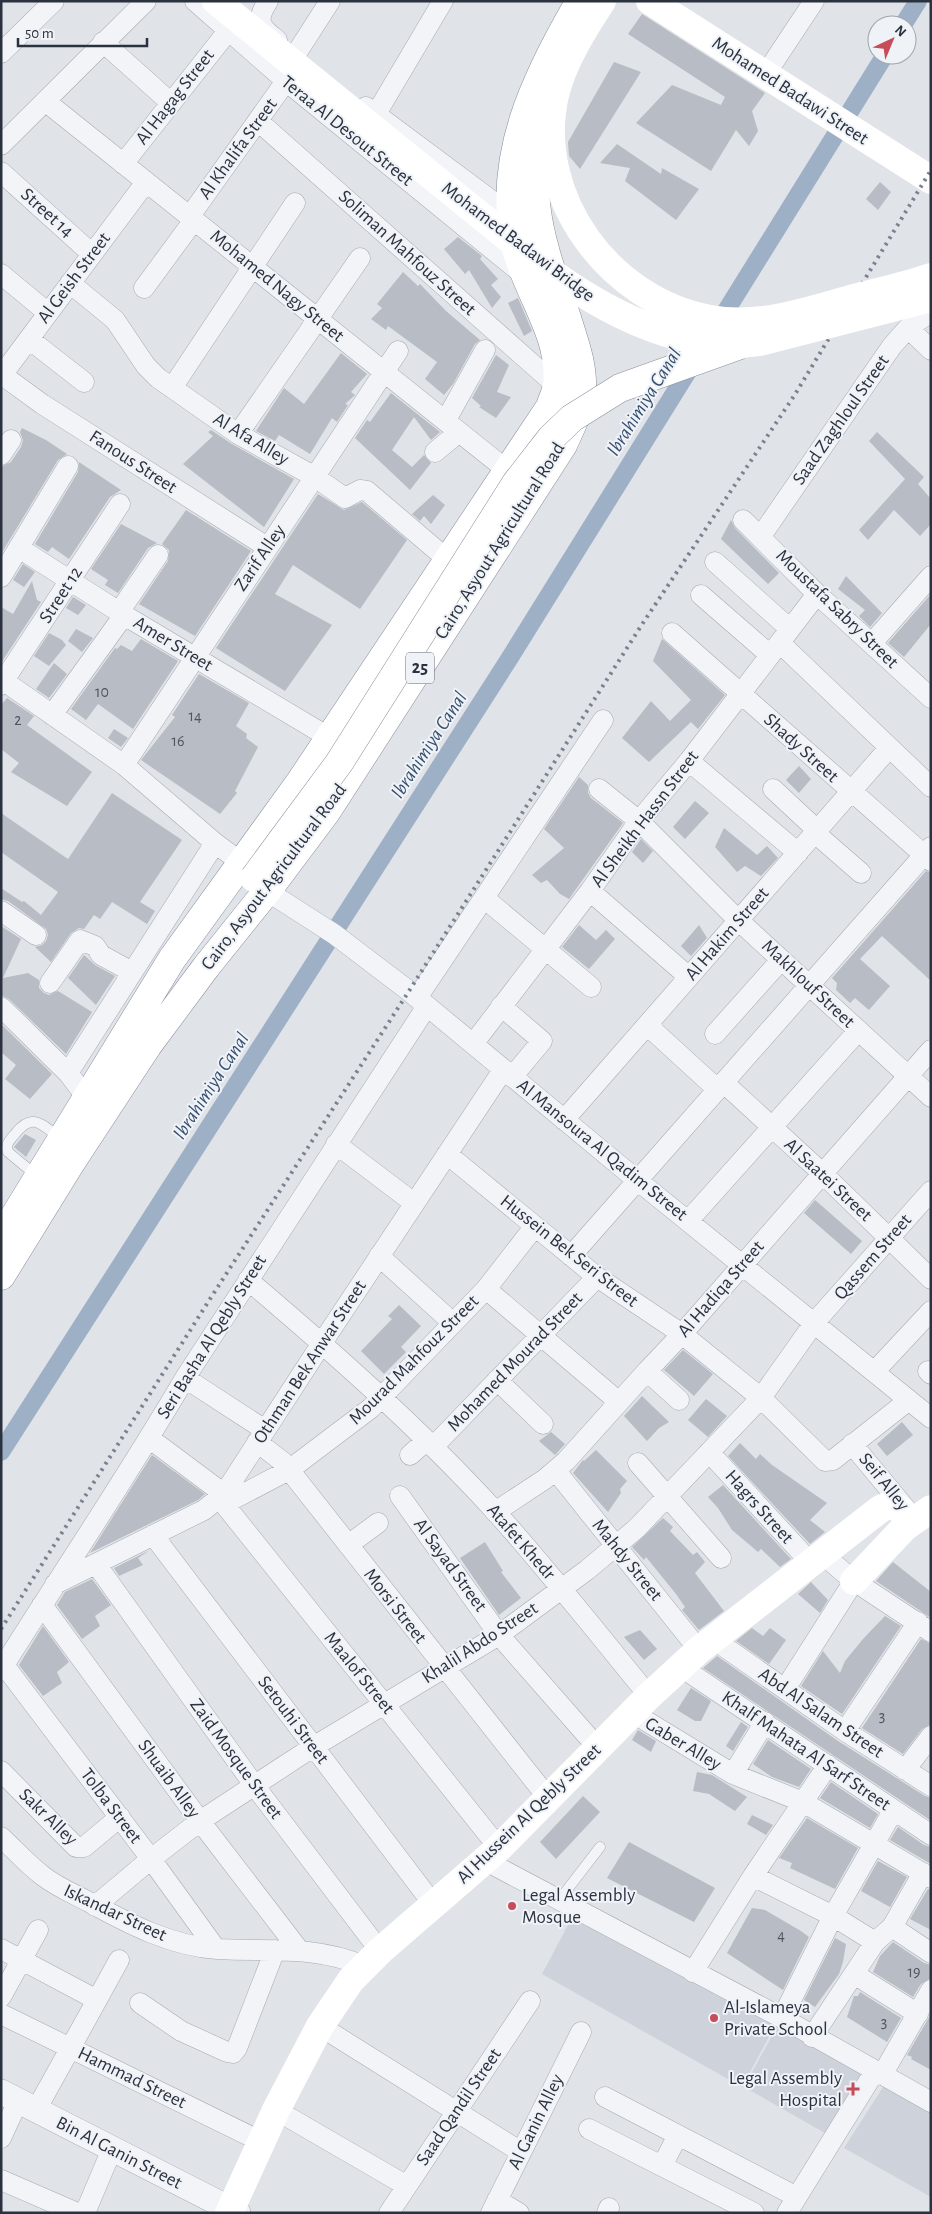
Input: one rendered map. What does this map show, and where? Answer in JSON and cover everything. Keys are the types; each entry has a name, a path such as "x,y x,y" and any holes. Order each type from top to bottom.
{"main road":[{"name":"Mohamed Badawi Bridge","path":"216,1 568,285 597,303 629,319 699,340 740,345 760,342 931,298"},
{"name":"Cairo, Asyout Agricultural Road","path":"254,877 327,811 563,446 576,418 582,388 580,358 543,244 536,213 534,187 534,88 547,58 580,1"},
{"path":"602,1 564,67 555,96 552,121 552,148 556,175 566,205 585,237 606,263 628,283 654,300 681,312 710,319 740,322 770,320 799,314 931,277"},
{"name":"Cairo, Asyout Agricultural Road","path":"1,1276 72,1161 148,1046 206,967 254,877 283,807 550,407 557,386 557,360 550,335 525,276 516,248 510,215 510,182 514,151 570,74 616,1"},
{"name":"Mohamed Badawi Street","path":"650,1 931,180"},
{"path":"1,1238 122,1038 140,1028 151,1016 339,763 516,483 551,438 580,413 620,388 740,345"},
{"name":"Al Hussein Al Qebly Street","path":"232,2212 276,2110 320,2026 340,1994 372,1959 491,1854 641,1705 698,1652 815,1558 883,1507 894,1506 899,1508 905,1516 917,1519"},
{"path":"854,1581 917,1519"}],"street":[{"path":"4,45 54,1"},
{"path":"1,145 146,1"},
{"name":"Teraa Al Desout Street","path":"195,1 286,82 525,276"},
{"path":"268,1 260,14 263,27 510,215"},
{"path":"296,54 330,1"},
{"path":"765,75 814,1"},
{"path":"376,114 435,4"},
{"name":"Al Hagag Street","path":"123,164 228,31"},
{"path":"103,42 171,103"},
{"name":"Al Khalifa Street","path":"144,288 286,82"},
{"name":"Mohamed Nagy Street","path":"45,101 508,471"},
{"name":"Soliman Mahfouz Street","path":"258,120 557,386"},
{"name":"Street 14","path":"1,172 92,254"},
{"name":"Al Geish Street","path":"2,375 146,182"},
{"path":"172,388 295,203"},
{"path":"238,434 360,258"},
{"path":"1,274 48,313"},
{"name":"Al Afa Alley","path":"70,283 115,320 146,366 172,388 238,434 315,477 345,498 360,490 367,491 448,560"},
{"name":"Saad Zaghloul Street","path":"761,536 892,346 908,328 931,312"},
{"path":"908,328 931,350"},
{"path":"29,339 84,382"},
{"path":"435,452 453,426 485,350"},
{"name":"Zarif Alley","path":"124,765 398,351"},
{"name":"Fanous Street","path":"2,375 42,404 267,547"},
{"path":"1,577 68,466"},
{"name":"Street 12","path":"2,682 120,504"},
{"name":"Moustafa Sabry Street","path":"743,520 817,594 931,698"},
{"name":"Amer Street","path":"19,548 121,614 330,738"},
{"path":"52,716 121,614 158,555"},
{"path":"715,562 780,642 931,788"},
{"path":"872,643 931,576"},
{"name":"Al Sheikh Hassn Street","path":"472,1044 590,891 640,821 689,762 817,594"},
{"path":"701,595 780,642"},
{"name":"Shady Street","path":"672,633 850,792 928,854"},
{"name":"Al Mansoura Al Qadim Street","path":"2,682 124,765 291,907 334,934 422,1002 637,1180 931,1418"},
{"name":"Seri Basha Al Qebly Street","path":"3,1668 42,1604 150,1438 185,1378 336,1144 484,898 603,720"},
{"name":"Al Hakim Street","path":"564,1120 889,748"},
{"path":"689,762 798,853"},
{"name":"Makhlouf Street","path":"599,788 640,821 738,920 931,1097"},
{"path":"773,789 861,873"},
{"path":"68,1073 215,843"},
{"path":"570,1256 808,985 928,854"},
{"path":"590,891 689,977"},
{"path":"484,898 591,987"},
{"path":"1,911 36,935"},
{"path":"50,983 80,940 95,946 101,955 132,972"},
{"path":"716,1034 781,960"},
{"name":"Othman Bek Anwar Street","path":"55,1584 223,1499 322,1342 447,1154 508,1073 542,1041 502,1006"},
{"path":"1,1007 68,1073 87,1098"},
{"name":"Al Saatei Street","path":"647,1025 772,1127 931,1279"},
{"path":"688,1221 858,1030"},
{"name":"Al Hadiqa Street","path":"495,1512 534,1488 556,1471 682,1334 931,1050"},
{"path":"336,1144 414,1203"},
{"name":"Hussein Bek Seri Street","path":"447,1154 597,1277 682,1334 761,1398 825,1461 833,1460 852,1444"},
{"name":"Qassem Street","path":"814,1323 931,1191"},
{"name":"Mourad Mahfouz Street","path":"223,1499 289,1470 344,1430 382,1398 486,1289 535,1226"},
{"path":"379,1256 453,1323"},
{"name":"Mohamed Mourad Street","path":"410,1455 429,1444 497,1380 597,1277"},
{"name":"Atafet Khedr","path":"248,1280 322,1342 382,1398 495,1512 561,1590 641,1705"},
{"path":"486,1289 619,1402"},
{"path":"874,1372 931,1311"},
{"name":"Khalil Abdo Street","path":"96,1906 151,1859 200,1821 313,1747 499,1635 561,1590 616,1546 761,1398 814,1323"},
{"path":"646,1371 679,1400"},
{"name":"Morsi Street","path":"185,1378 261,1436 548,1798"},
{"path":"497,1380 542,1424"},
{"path":"852,1444 909,1400"},
{"name":"Maalof Street","path":"150,1438 223,1499 383,1704 491,1854"},
{"name":"Seif Alley","path":"852,1444 917,1519"},
{"name":"Hagrs Street","path":"709,1452 815,1558 924,1627"},
{"path":"638,1463 721,1558"},
{"name":"Mahdy Street","path":"556,1471 698,1652"},
{"name":"Al Sayad Street","path":"400,1496 499,1635 598,1748"},
{"path":"348,1545 378,1523"},
{"name":"Setouhi Street","path":"153,1535 433,1904"},
{"name":"Zaid Mosque Street","path":"96,1564 254,1785 372,1959"},
{"path":"785,1689 854,1581"},
{"name":"Shuaib Alley","path":"42,1604 200,1821 300,1950"},
{"path":"845,1731 924,1627"},
{"name":"Abd Al Salam Street","path":"698,1652 785,1689 845,1731 931,1786"},
{"name":"Khalf Mahata Al Sarf Street","path":"698,1652 765,1722 893,1811 931,1835"},
{"name":"Tolba Street","path":"3,1668 120,1817 216,1949"},
{"name":"Gaber Alley","path":"641,1705 733,1774 803,1802 927,1875"},
{"path":"733,1774 765,1722"},
{"path":"905,1770 931,1736"},
{"path":"692,1972 753,1876 828,1765"},
{"name":"Sakr Alley","path":"1,1771 76,1847 84,1847 120,1817"},
{"path":"782,2018 833,1916 893,1811"},
{"name":"Iskandar Street","path":"1,1837 42,1875 96,1906 156,1935 193,1946 216,1949 300,1950 372,1959"},
{"path":"491,1854 560,1899 692,1972 782,2018 812,2037 931,2102"},
{"path":"812,2037 875,1942 892,1927 927,1875"},
{"path":"753,1876 833,1916 875,1942"},
{"path":"892,1927 931,1953"},
{"path":"1,1997 38,1930"},
{"path":"1,1949 97,2000"},
{"path":"140,2003 181,2031 233,2053 238,2048 275,1950"},
{"path":"1,2138 18,2101 70,2048 119,1960"},
{"path":"854,1974 918,2014"},
{"path":"605,2097 678,2135 792,2208 918,2014 931,1990"},
{"name":"Saad Qandil Street","path":"389,2213 530,2001"},
{"name":"Hammad Street","path":"1,2014 262,2142"},
{"path":"320,2026 521,2152"},
{"name":"Al Ganin Alley","path":"494,2206 581,2032"},
{"name":"Bin Al Ganin Street","path":"18,2101 232,2212"},
{"path":"276,2110 407,2186"},
{"path":"588,2129 754,2213"},
{"path":"662,2166 678,2135"},
{"path":"85,2213 112,2149"},
{"path":"1,2180 77,2213"},
{"path":"494,2206 518,2213"}],"lane":[{"path":"38,1177 10,1154 6,1148 8,1142 22,1125 32,1121 38,1122 62,1139"},
{"path":"560,1899 600,1846"}],"shaded area":[{"path":"576,1910 778,2020 742,2087 542,1974"},
{"path":"780,2021 871,2072 832,2137 744,2087"},
{"path":"885,2084 931,2109 931,2197 844,2148"}],"building":[{"path":"642,14 765,93 752,111 758,131 749,146 736,130 711,171 636,123 672,85 721,105 725,97 628,34"},
{"path":"614,62 641,72 580,169 569,156 568,142"},
{"path":"617,144 661,174 662,168 699,189 676,220 625,181 630,168 600,163"},
{"path":"880,182 891,192 878,210 866,199"},
{"path":"458,237 482,256 480,259 498,279 491,285 501,297 492,308 469,270 465,274 444,249"},
{"path":"403,272 418,286 420,284 446,311 480,340 475,344 453,384 444,395 425,379 437,362 388,326 386,330 371,319 382,308 377,304"},
{"path":"518,298 532,331 524,336 508,303"},
{"path":"341,353 367,374 351,392 355,395 345,404 348,405 337,422 332,418 310,454 279,435 275,441 256,431 284,388 304,404"},
{"path":"496,355 509,365 497,392 511,397 496,418 479,407 481,406 472,398"},
{"path":"391,393 440,432 431,440 414,417 392,450 412,467 424,455 431,463 410,490 355,438 367,420 370,422"},
{"path":"22,428 46,440 67,454 58,460 1,554 1,467 11,462 21,447 23,440 20,432"},
{"path":"211,430 294,479 264,527 183,464 213,436 208,432"},
{"path":"877,432 924,477 918,484 931,499 931,524 920,536 894,510 868,540 859,530 905,479 869,441"},
{"path":"79,462 121,490 110,497 69,559 52,547 48,552 35,544 78,472"},
{"path":"318,494 344,510 362,502 407,540 360,609 293,565 275,594 332,625 285,691 216,648"},
{"path":"433,495 445,505 431,524 424,516 420,521 412,514"},
{"path":"186,510 251,551 195,636 139,604 168,561 169,550 162,544"},
{"path":"731,520 735,528 779,573 768,584 721,539"},
{"path":"121,524 157,543 148,548 118,593 105,585 108,580 91,569"},
{"path":"23,564 35,572 24,587 13,580"},
{"path":"846,576 882,613 870,627 859,616 865,610 838,589"},
{"path":"32,581 37,600 41,602 1,663 1,607 13,614"},
{"path":"931,594 931,624 904,657 888,643"},
{"path":"73,597 86,605 78,615 66,608"},
{"path":"76,629 93,638 82,652 68,641"},
{"path":"49,633 62,640 66,645 49,666 34,656"},
{"path":"141,639 178,661 133,729 98,704 86,720 71,709 115,648 117,649 121,645 132,651"},
{"path":"662,639 725,695 698,729 691,722 649,762 622,738 651,701 670,721 691,700 653,661"},
{"path":"54,663 67,674 49,698 36,689"},
{"path":"199,674 249,703 236,726 247,734 246,738 258,747 235,791 237,793 220,814 141,760 175,717 172,715"},
{"path":"7,698 34,716 27,725 92,772 67,806 11,772 19,763 1,749 1,705"},
{"path":"114,729 128,738 121,747 108,738"},
{"path":"799,766 811,779 799,793 786,780"},
{"path":"579,777 588,785 588,793 591,798 623,823 569,899 560,894 547,880 541,883 532,875 564,848 544,829"},
{"path":"112,793 182,840 140,902 155,911 147,924 112,902 100,919 94,915 84,929 79,928 71,933 51,962 35,947 42,945 46,941 48,935 46,929 8,901 1,899 1,888 22,902 24,901 41,915 58,892 1,852 1,813 68,859"},
{"path":"695,801 709,813 685,839 673,827"},
{"path":"724,828 757,855 767,846 778,858 761,876 745,866 737,872 715,847"},
{"path":"641,839 653,851 643,863 632,852"},
{"path":"926,871 931,873 931,981 882,936 860,959 890,986 869,1010 855,998 850,1003 836,990 837,983 832,978"},
{"path":"579,925 596,940 606,930 615,939 589,969 562,947"},
{"path":"699,925 707,938 691,956 681,946"},
{"path":"1,926 21,939 3,978 28,973 39,980 39,988 44,993 49,995 58,991 92,1012 66,1054 9,999 1,995"},
{"path":"84,955 95,965 115,976 96,1005 68,978"},
{"path":"1,1024 52,1074 30,1099 5,1079 16,1065 1,1052"},
{"path":"25,1134 36,1140 26,1157 14,1147"},
{"path":"815,1200 862,1241 851,1254 804,1213"},
{"path":"399,1305 421,1326 401,1347 406,1352 384,1374 361,1351 392,1319 388,1316"},
{"path":"683,1350 713,1374 694,1396 664,1370"},
{"path":"642,1396 669,1422 659,1428 647,1441 624,1416"},
{"path":"706,1399 727,1416 708,1437 688,1420"},
{"path":"902,1422 913,1435 887,1456 877,1444"},
{"path":"551,1432 565,1444 555,1455 539,1441"},
{"path":"740,1443 756,1459 760,1454 772,1465 827,1503 810,1520 825,1532 810,1544 728,1456"},
{"path":"596,1450 627,1481 620,1489 621,1493 608,1512 573,1473 583,1460"},
{"path":"152,1455 205,1494 198,1500 90,1553"},
{"path":"723,1485 791,1559 780,1567 761,1549 758,1552 732,1530 718,1508 708,1497"},
{"path":"663,1518 673,1527 670,1531 693,1555 697,1552 705,1562 695,1573 724,1611 699,1630 682,1610 685,1607 676,1594 646,1557 644,1560 632,1547"},
{"path":"485,1542 503,1571 501,1572 521,1598 499,1615 460,1558"},
{"path":"150,1550 138,1558 143,1565 119,1576 114,1568"},
{"path":"893,1562 931,1592 931,1618 876,1581"},
{"path":"92,1579 111,1605 95,1616 100,1626 82,1639 57,1605 65,1592"},
{"path":"811,1582 828,1600 820,1613 798,1594"},
{"path":"885,1616 901,1626 842,1714 801,1686 823,1651 840,1673 845,1661"},
{"path":"43,1626 69,1662 57,1672 62,1683 43,1696 19,1665"},
{"path":"752,1628 763,1636 770,1628 786,1640 769,1664 736,1641"},
{"path":"640,1630 657,1649 644,1660 624,1637"},
{"path":"921,1639 931,1644 931,1724 922,1729 903,1754 862,1728"},
{"path":"717,1656 838,1741 931,1798 930,1820 703,1668"},
{"path":"691,1688 711,1701 701,1721 695,1721 677,1710"},
{"path":"741,1722 748,1727 733,1751 726,1746"},
{"path":"638,1730 656,1741 651,1752 632,1740"},
{"path":"768,1740 811,1769 799,1787 772,1777 753,1764"},
{"path":"697,1772 712,1775 747,1797 735,1811 709,1794 693,1791"},
{"path":"831,1782 878,1814 870,1828 820,1798"},
{"path":"583,1796 600,1812 556,1859 540,1842"},
{"path":"752,1815 773,1825 766,1835 747,1824"},
{"path":"807,1818 858,1848 835,1889 790,1868 792,1863 779,1858"},
{"path":"898,1827 924,1845 931,1847 931,1864 890,1840"},
{"path":"629,1842 715,1888 694,1922 607,1878"},
{"path":"878,1861 907,1877 890,1907 861,1891"},
{"path":"928,1889 931,1890 931,1930 910,1919"},
{"path":"752,1908 765,1910 809,1937 783,1990 727,1953"},
{"path":"835,1938 846,1944 843,1962 839,1974 815,2007 804,2000"},
{"path":"893,1942 924,1963 931,1965 931,1978 921,1984 913,1997 873,1972 880,1956"},
{"path":"860,1992 901,2018 887,2042 847,2017 854,1996 858,1996"},
{"path":"931,2014 931,2070 907,2055"}],"waterway":[{"name":"Ibrahimiya Canal","path":"909,15 918,1"},
{"name":"Ibrahimiya Canal","path":"716,327 879,65"},
{"name":"Ibrahimiya Canal","path":"1,1452 511,656 695,360"}],"railway":[{"path":"1,1629 641,626 794,396 931,170"}],"place":[{"name":"Legal Assembly Mosque","path":"512,1906"},
{"name":"Al-Islameya Private School","path":"714,2018"},
{"name":"Legal Assembly Hospital","path":"853,2089"}]}
